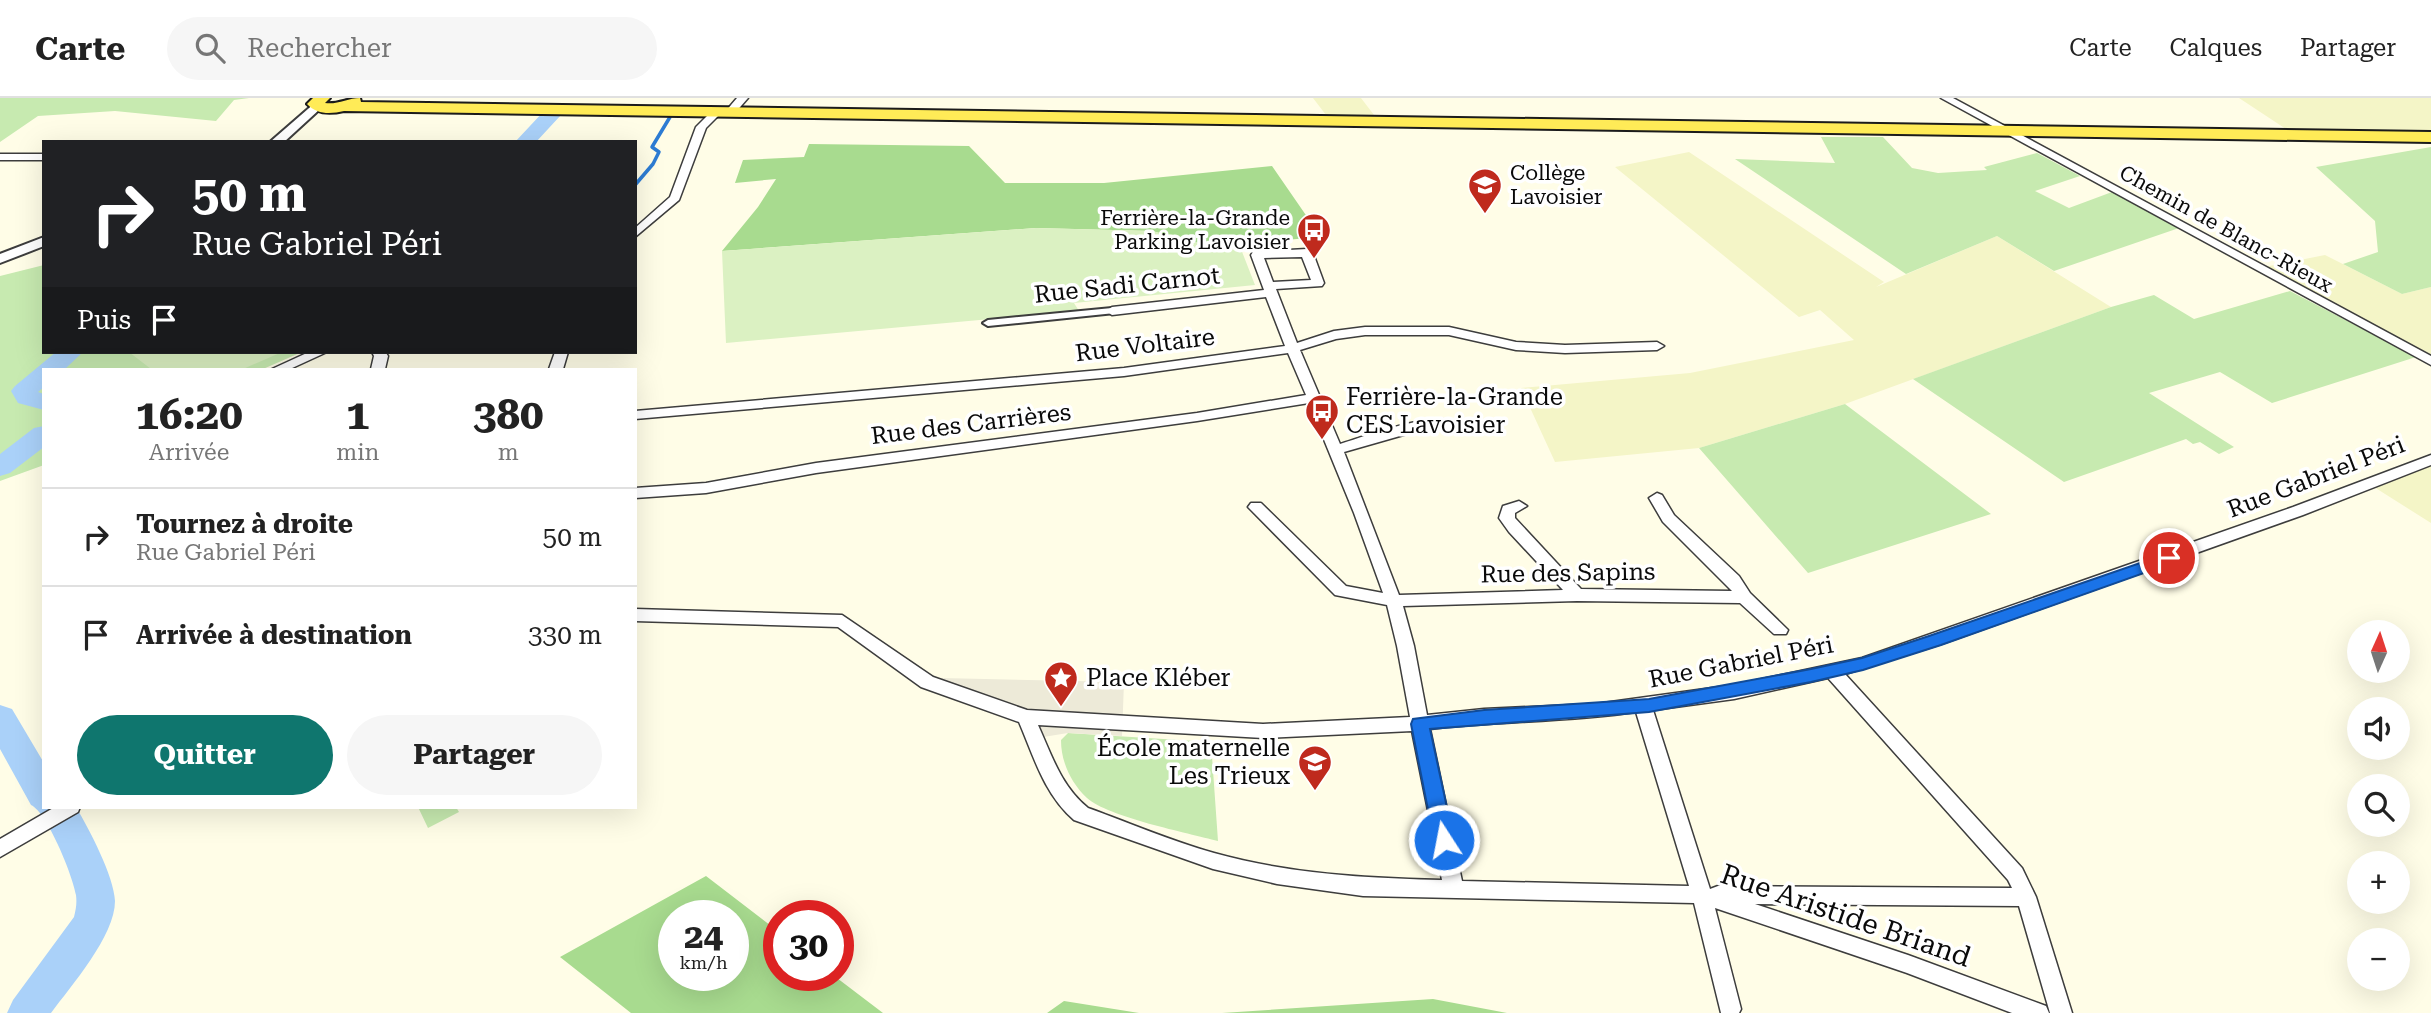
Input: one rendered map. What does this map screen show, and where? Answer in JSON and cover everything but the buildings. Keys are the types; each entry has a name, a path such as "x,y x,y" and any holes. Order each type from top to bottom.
{"main road":[{"path":"336,103 723,112 2431,137"}],"street":[{"path":"637,232 675,198 701,127 743,98"},
{"name":"Chemin de Blanc-Rieux","path":"1946,98 2431,361"},
{"path":"278,140 302,117 336,103"},
{"path":"684,111 701,127"},
{"path":"0,157 42,157"},
{"path":"0,259 42,242"},
{"name":"Rue Sadi Carnot","path":"988,323 1112,311 1269,290 1318,283 1307,253 1257,256 1269,290"},
{"path":"1269,290 1365,522 1394,601 1406,646 1454,890"},
{"name":"Rue Voltaire","path":"637,415 1124,372 1292,348 1334,335 1409,329 1449,331 1516,346 1566,349 1657,345"},
{"path":"281,368 315,354"},
{"name":"Rue des Carrières","path":"637,493 706,488 816,468 1185,419 1312,398"},
{"path":"1335,450 1427,424 1450,424"},
{"name":"Rue Gabriel Péri","path":"1026,717 1263,731 1420,724 1484,716 1643,706 1734,692 1863,664 2066,596 2431,460"},
{"path":"1657,498 1668,518 1733,580 1744,597 1780,630"},
{"path":"1519,506 1508,510 1507,517 1514,528 1577,595"},
{"name":"Rue des Sapins","path":"1256,507 1341,591 1394,601 1577,595 1744,597"},
{"path":"637,615 842,621 927,682 1026,717"},
{"path":"1832,671 2015,874 2026,897 2061,1013"},
{"path":"1643,706 1702,895 1730,1009"},
{"name":"Rue Aristide Briand","path":"1026,717 1068,805 1081,814 1213,861 1277,876 1363,887 1702,895 1908,964 2038,1013"},
{"path":"0,849 68,809"},
{"path":"1702,895 2026,897"}],"green space":[{"path":"0,98 249,98 234,100 216,121 115,111 38,116 0,142"},
{"path":"1313,98 1361,98 1374,115 1326,115"},
{"path":"2239,98 2431,98 2431,131 2286,129"},
{"path":"1821,137 1883,137 1912,168 1938,173 1987,170 1984,167 2037,153 2080,176 2035,191 2069,208 2112,192 2179,228 2054,271 1997,236 1906,274 1735,159 1835,163"},
{"path":"809,144 969,146 1005,183 1104,183 1272,166 1321,237 1210,246 1152,231 1036,228 722,251 758,207 776,179 735,183 743,160 804,157"},
{"path":"2431,147 2431,287 2402,294 2343,264 2378,252 2375,221 2316,167"},
{"path":"1689,152 1884,282 1876,287 1997,236 2111,307 1845,404 1699,448 1555,462 1521,388 1690,373 1854,340 1820,310 1799,317 1615,167"},
{"path":"1036,228 1152,231 1210,246 1239,244 1255,285 1074,303 1079,311 726,343 722,251"},
{"path":"2325,255 2402,294 2431,287 2431,359 2264,267"},
{"path":"42,266 42,354 297,354 265,368 42,368 42,466 0,481 0,276"},
{"path":"2290,291 2416,357 2272,403 2220,372 2149,393 2234,447 2219,454 2200,442 2193,444 2186,439 2064,482 1913,379 2111,307 2154,295 2194,319"},
{"path":"132,354 277,354 245,368 150,368"},
{"path":"1845,404 1991,514 1808,573 1699,448"},
{"path":"2431,464 2431,523 2374,487"},
{"path":"1068,733 1211,742 1218,841 1130,818 1112,812 1087,798 1076,786 1065,764 1061,740"},
{"path":"419,809 457,809 459,812 428,828"},
{"path":"706,876 737,900 663,900"},
{"path":"658,903 658,991 749,991 749,909 763,920 763,991 854,991 883,1013 631,1013 560,957"},
{"path":"1433,999 1507,1013 1222,1013"},
{"path":"1064,1001 1139,1013 1047,1013"}],"shaded area":[{"name":"Place Kléber","path":"941,678 1124,682 1122,736 1068,733 1037,738 1026,717 937,687"}],"waterway":[{"path":"527,140 551,115"},
{"path":"637,183 653,164 659,152 652,147 670,117"},
{"path":"50,368 68,354"},
{"path":"42,376 24,391 27,397 42,401"},
{"path":"0,467 42,436"},
{"path":"0,718 42,792"},
{"path":"27,1013 78,944 96,904 93,885 85,865 66,822 56,809"}],"place":[{"name":"Collège Lavoisier","path":"1485,215"},
{"name":"Ferrière-la-Grande Parking Lavoisier","path":"1314,260"},
{"name":"Ferrière-la-Grande CES Lavoisier","path":"1322,441"},
{"name":"Place Kléber","path":"1061,708"},
{"name":"École maternelle Les Trieux","path":"1315,792"}],"route":[{"path":"1444,840 1420,724 1484,716 1649,706 1811,676 1863,664 2066,596 2169,558"}]}
